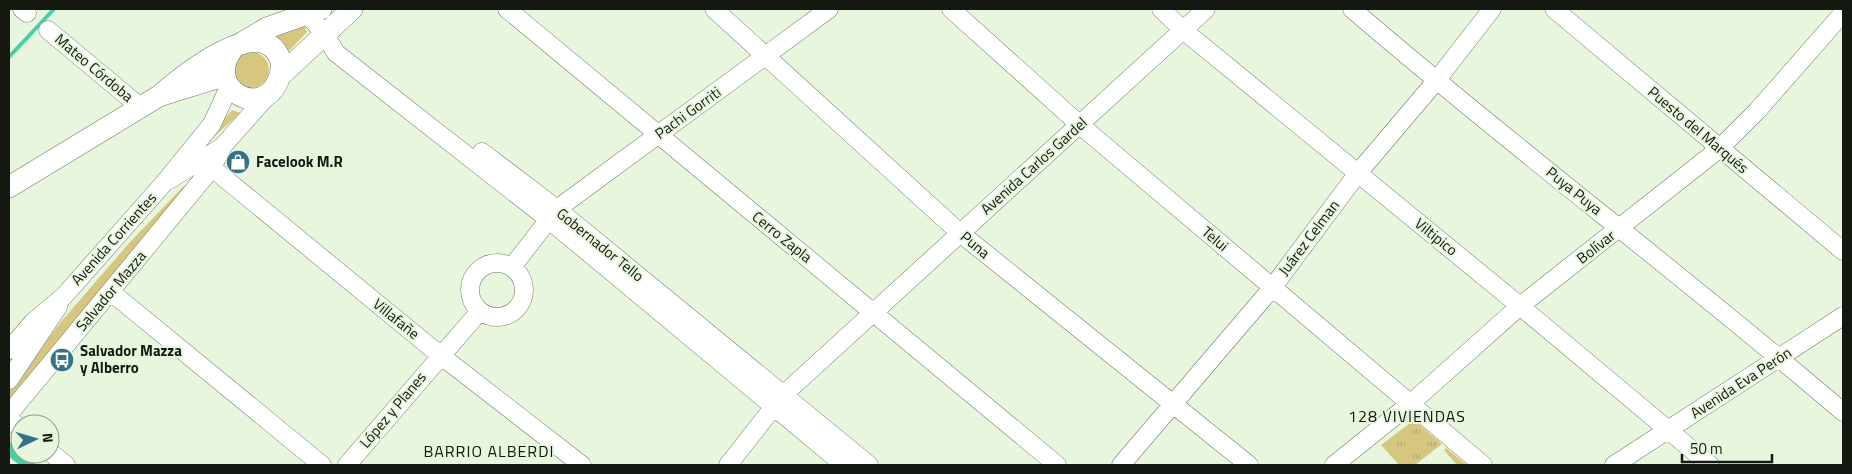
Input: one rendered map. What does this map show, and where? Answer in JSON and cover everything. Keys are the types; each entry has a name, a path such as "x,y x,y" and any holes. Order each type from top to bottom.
{"main road":[{"path":"280,76 324,33 352,9"},
{"path":"9,187 139,106 159,96 199,65 267,28 310,11"},
{"path":"261,42 269,46 280,60 280,76 275,88 268,95 250,100 238,96 226,82 225,62 239,44 261,42"},
{"path":"159,96 226,82"}],"street":[{"name":"Cerro Zapla","path":"507,9 1058,465"},
{"name":"Puna","path":"714,9 960,233 1249,465"},
{"name":"Pachi Gorriti","path":"512,267 552,214 829,9"},
{"name":"Telui","path":"951,9 1080,125 1483,465"},
{"name":"Viltipico","path":"1161,9 1183,30 1358,172 1710,465"},
{"name":"Avenida Carlos Gardel","path":"728,465 779,401 1206,9"},
{"name":"Puya Puya","path":"1352,9 1436,81 1781,358 1843,412"},
{"name":"Juárez Celman","path":"1121,465 1272,288 1358,172 1436,81 1492,9"},
{"name":"Puesto del Marqués","path":"1554,9 1843,252"},
{"name":"Gobernador Tello","path":"310,11 336,53 552,214 779,401 869,465"},
{"name":"Bolívar","path":"1334,465 1410,404 1520,306 1719,149 1757,111 1843,13"},
{"name":"Mateo Córdoba","path":"48,30 139,106"},
{"name":"Avenida Corrientes","path":"9,350 33,322 64,296 164,183 212,124 226,82"},
{"name":"Avenida Corrientes","path":"164,183 222,147 268,95"},
{"name":"Salvador Mazza","path":"9,414 212,168 222,147"},
{"name":"Villafañe","path":"212,168 440,355 582,465"},
{"path":"494,263 512,267 523,281 525,290 519,308 512,313 495,318 480,311 474,304 470,287 478,271 494,263"},
{"path":"111,292 322,465"},
{"name":"Avenida Corrientes","path":"9,380 46,327 64,296"},
{"name":"López y Planes","path":"347,465 440,355 480,311"},
{"name":"Avenida Eva Perón","path":"1614,465 1843,316"},
{"name":"Gobernador Tello","path":"779,401 844,465"}],"green space":[{"path":"304,26 307,32 287,53 268,36"},
{"path":"251,52 258,53 264,57 268,63 268,77 264,83 258,87 251,88 244,87 238,83 234,77 233,70 234,63 238,57 244,53"},
{"path":"232,110 240,113 194,155"},
{"path":"188,184 9,399 9,391 16,380 60,323 130,242"},
{"path":"1414,420 1442,444 1415,465 1399,465 1381,445"},
{"path":"1446,448 1467,465 1457,465 1444,450"}],"waterway":[{"path":"9,57 54,9"},
{"path":"9,449 29,465"}],"place":[{"name":"Facelook M.R","path":"238,162"},
{"name":"Salvador Mazza y Alberro","path":"62,360"}],"district":[{"name":"128 VIVIENDAS","path":"1407,416"},
{"name":"BARRIO ALBERDI","path":"489,451"}]}
